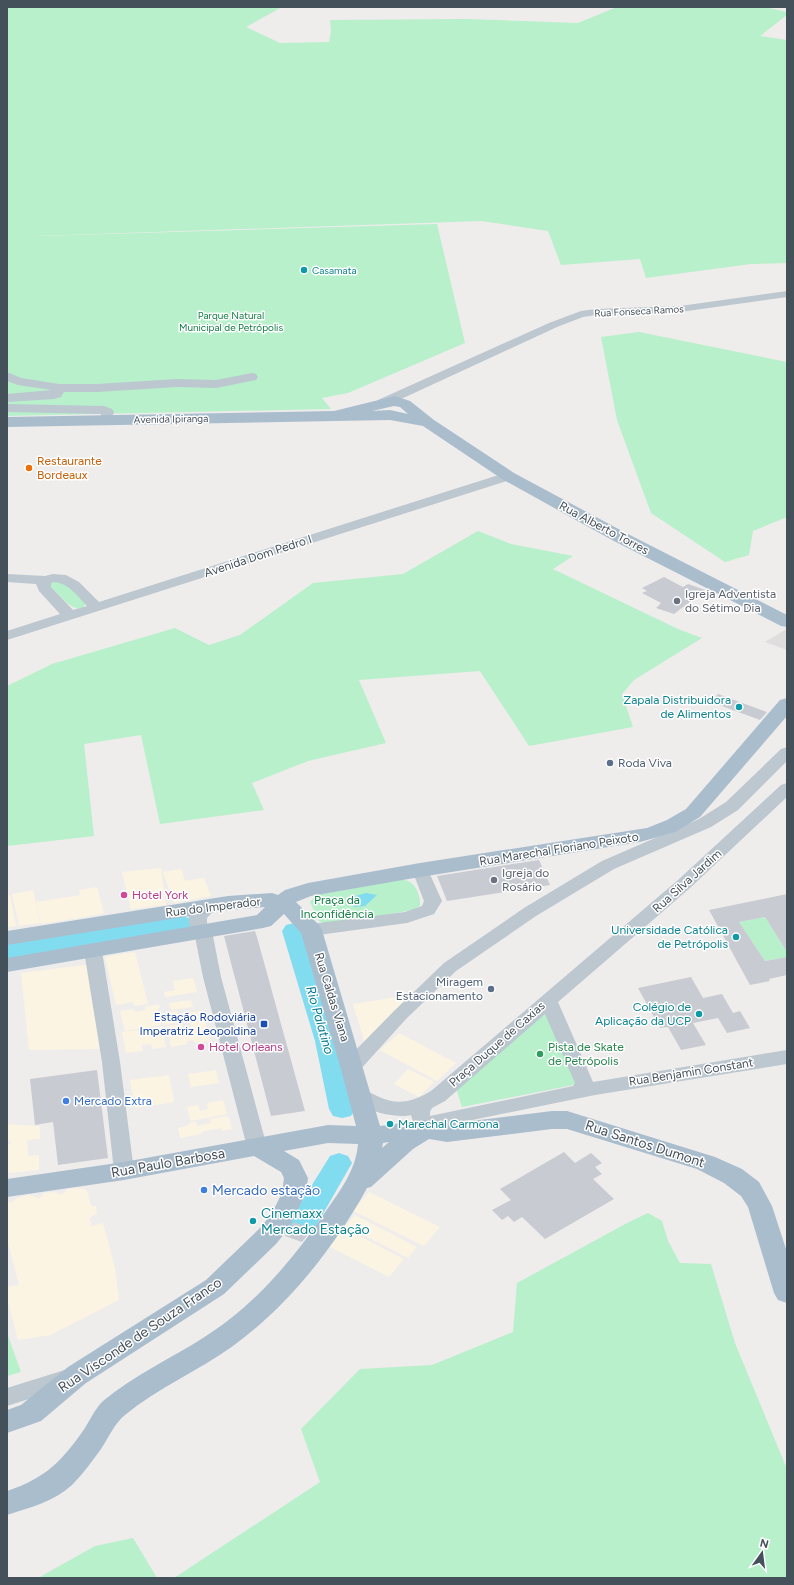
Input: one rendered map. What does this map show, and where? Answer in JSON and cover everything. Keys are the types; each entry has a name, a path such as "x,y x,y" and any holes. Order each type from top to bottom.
{"main road":[{"path":"386,409 403,413 406,409 407,397"},
{"name":"Rua Alberto Torres","path":"407,397 428,423"},
{"name":"Rua Alberto Torres","path":"386,409 428,423 508,476 618,536 787,622"},
{"name":"Avenida Ipiranga","path":"7,422 335,416 386,409"},
{"name":"Rua Marechal Floriano Peixoto","path":"280,903 292,895 308,890 420,870 660,832 677,824 693,813 787,704"},
{"name":"Rua do Imperador","path":"7,938 209,906 272,900 280,903 277,909 263,921 93,951 7,964"},
{"name":"Rua Caldas Viana","path":"280,903 291,909 311,930 352,1066 371,1136"},
{"path":"181,911 188,915 191,926 196,933"},
{"path":"328,1134 351,1119 361,1100"},
{"name":"Rua Santos Dumont","path":"328,1134 371,1136 424,1129 447,1133 552,1120 567,1120 706,1163 733,1176 750,1189 760,1206 787,1293"},
{"path":"357,1184 404,1143 424,1129"},
{"name":"Rua Paulo Barbosa","path":"7,1188 124,1171 328,1134"},
{"path":"7,1503 34,1494 60,1479 88,1446 107,1415 125,1399 223,1339 250,1317 302,1266 357,1184 368,1162 371,1147 371,1136"},
{"name":"Rua Visconde de Souza Franco","path":"7,1422 31,1412 77,1375 215,1287 267,1237 280,1221 294,1193 296,1178 290,1166 257,1147"}],"street":[{"name":"Rua Fonseca Ramos","path":"407,397 553,325 581,314 612,311 680,309 787,294"},
{"path":"7,376 18,380 59,388 97,388 177,383 216,384 252,377"},
{"path":"7,398 54,395 57,394 59,388"},
{"path":"7,408 104,410 108,412 106,420"},
{"name":"Avenida Dom Pedro I","path":"7,636 508,476"},
{"path":"7,578 45,580 54,577 66,579 96,607"},
{"path":"45,580 43,585 44,588 70,616"},
{"path":"352,1066 400,1015 450,967 530,912 608,865 704,822 732,806 787,752"},
{"name":"Rua Silva Jardim","path":"548,1000 684,884 787,788"},
{"path":"311,930 407,917 428,910 433,901 420,870"},
{"path":"209,906 198,916 196,933 212,977 257,1147"},
{"path":"93,951 111,1062 124,1171"},
{"name":"Praça Duque de Caxias","path":"431,1100 548,1000 586,1087"},
{"name":"Rua Benjamin Constant","path":"586,1087 787,1057"},
{"path":"431,1100 420,1112 424,1129 438,1120 586,1087"},
{"path":"361,1100 376,1105 406,1110 431,1100"},
{"path":"431,1100 438,1104 440,1110 447,1115 456,1116"},
{"path":"7,1397 77,1375"}],"shaded area":[{"path":"785,630 787,631 787,650 765,642"},
{"path":"161,868 166,905 131,909 122,872"},
{"path":"181,869 185,881 204,878 211,896 174,903 163,872"},
{"path":"97,887 104,913 41,924 36,902 80,895 79,890"},
{"path":"33,890 40,923 19,926 12,894"},
{"path":"7,895 10,895 16,926 7,927"},
{"path":"135,952 148,1004 134,1006 133,1002 116,1005 105,957"},
{"path":"92,964 100,1049 29,1050 21,973"},
{"path":"193,978 197,992 165,997 164,992 175,990 173,981"},
{"path":"403,996 406,1005 365,1043 353,1004"},
{"path":"191,1000 193,1007 171,1010 169,1003"},
{"path":"159,1004 160,1008 158,1009 161,1025 125,1031 120,1011 133,1009 134,1012 146,1010 145,1007"},
{"path":"177,1011 178,1014 200,1011 202,1019 164,1025 163,1017 168,1016 168,1012"},
{"path":"205,1020 210,1041 195,1043 194,1040 187,1041 187,1044 171,1047 167,1026 182,1024 183,1028 191,1027 190,1022"},
{"path":"162,1026 166,1047 152,1049 151,1044 142,1045 143,1051 126,1053 122,1032 138,1030 139,1034 147,1032 147,1029"},
{"path":"399,1033 456,1063 437,1081 380,1050"},
{"path":"408,1069 434,1082 419,1097 394,1084"},
{"path":"216,1070 219,1083 191,1087 188,1074"},
{"path":"169,1075 174,1102 135,1108 130,1080"},
{"path":"223,1100 227,1114 191,1121 187,1107 198,1105 200,1111 208,1109 207,1103"},
{"path":"228,1116 232,1129 222,1131 221,1128 201,1132 202,1134 180,1138 178,1128 196,1121 197,1126 211,1123 210,1119"},
{"path":"7,1124 40,1126 40,1139 27,1140 28,1156 39,1155 39,1170 7,1173 7,1146 11,1142 7,1140"},
{"path":"68,1189 85,1189 88,1193 91,1206 96,1206 97,1213 89,1218 92,1226 103,1223 115,1268 119,1300 50,1335 18,1340 7,1298 7,1287 19,1285 7,1239 7,1201 11,1203 17,1198 28,1195 39,1199 44,1193 50,1192 61,1195"},
{"path":"369,1192 440,1227 424,1246 353,1211"},
{"path":"355,1215 417,1247 408,1258 346,1226"},
{"path":"344,1228 404,1259 389,1277 328,1246"}],"green space":[{"path":"7,7 282,7 246,27 280,43 329,42 331,32 330,20 467,19 578,23 617,7 765,7 787,12 787,15 760,36 787,40 787,263 751,264 646,278 640,259 561,265 548,231 481,221 7,237"},
{"name":"Parque Natural Municipal de Petrópolis","path":"437,224 465,343 348,393 322,398 331,409 7,416 7,237"},
{"path":"639,332 787,362 787,517 753,531 749,555 725,562 651,513 617,420 601,337"},
{"path":"478,531 511,544 573,556 553,569 678,629 702,638 634,680 622,694 633,727 529,746 480,671 359,680 386,743 308,761 252,783 264,810 160,824 141,735 84,744 94,836 7,846 7,686 52,664 175,628 209,645 240,635 313,583 403,574"},
{"path":"53,581 64,581 86,604 82,608 78,609 73,607 51,587 50,584"},
{"name":"Praça da Inconfidência","path":"400,880 409,881 415,886 419,896 420,906 413,910 327,925 319,921 310,902 316,895"},
{"path":"765,917 787,952 787,957 765,961 739,922"},
{"path":"547,1008 578,1084 462,1107 456,1088"},
{"path":"648,1213 662,1221 668,1241 680,1263 711,1264 735,1343 787,1469 787,1578 174,1578 320,1482 301,1429 360,1369 432,1365 513,1332 517,1283"},
{"path":"7,1333 21,1372 7,1376"},
{"path":"133,1538 157,1578 38,1578 95,1546"}],"water":[{"path":"366,893 377,895 365,906 354,907 351,901 352,897"}],"building":[{"path":"664,577 683,587 688,584 705,590 674,614 656,608 661,603 642,593 647,591 642,588"},
{"name":"Zapala Distribuidora de Alimentos","path":"718,694 767,712 760,720 711,702"},
{"name":"Igreja do Rosário","path":"539,860 550,885 447,901 437,876"},
{"name":"Universidade Católica de Petrópolis","path":"787,894 787,952 765,917 739,922 765,961 787,957 787,975 769,979 770,981 750,985 709,910"},
{"name":"Estação Rodoviária Imperatriz Leopoldina","path":"255,931 305,1111 271,1116 224,936"},
{"name":"Colégio de Aplicação da UCP","path":"691,977 703,998 722,994 733,1013 740,1011 750,1028 727,1033 718,1018 693,1023 706,1045 681,1050 668,1027 660,1028 638,988"},
{"name":"Mercado Extra","path":"97,1070 108,1158 58,1165 53,1122 35,1125 30,1079"},
{"path":"564,1152 575,1163 591,1153 602,1163 595,1167 602,1174 593,1179 614,1199 545,1239 522,1217 514,1222 508,1216 502,1220 492,1210 511,1200 500,1189"},
{"path":"294,1222 312,1229 302,1242 285,1236"}],"waterway":[{"name":"Rio Palatino","path":"7,951 181,924"},
{"name":"Rio Palatino","path":"294,931 328,1041 342,1109"},
{"name":"Rio Palatino","path":"302,1225 339,1163"}],"place":[{"name":"Casamata","path":"304,270"},
{"name":"Restaurante Bordeaux","path":"29,468"},
{"name":"Igreja Adventista do Sétimo Dia","path":"677,601"},
{"name":"Zapala Distribuidora de Alimentos","path":"739,707"},
{"name":"Roda Viva","path":"610,763"},
{"name":"Igreja do Rosário","path":"494,880"},
{"name":"Hotel York","path":"124,895"},
{"name":"Universidade Católica de Petrópolis","path":"736,937"},
{"name":"Miragem Estacionamento","path":"491,989"},
{"name":"Colégio de Aplicação da UCP","path":"699,1014"},
{"name":"Estação Rodoviária Imperatriz Leopoldina","path":"264,1024"},
{"name":"Hotel Orleans","path":"201,1047"},
{"name":"Pista de Skate de Petrópolis","path":"540,1054"},
{"name":"Mercado Extra","path":"66,1101"},
{"name":"Marechal Carmona","path":"390,1124"},
{"name":"Mercado estação","path":"204,1190"},
{"name":"Cinemaxx Mercado Estação","path":"253,1221"}]}
